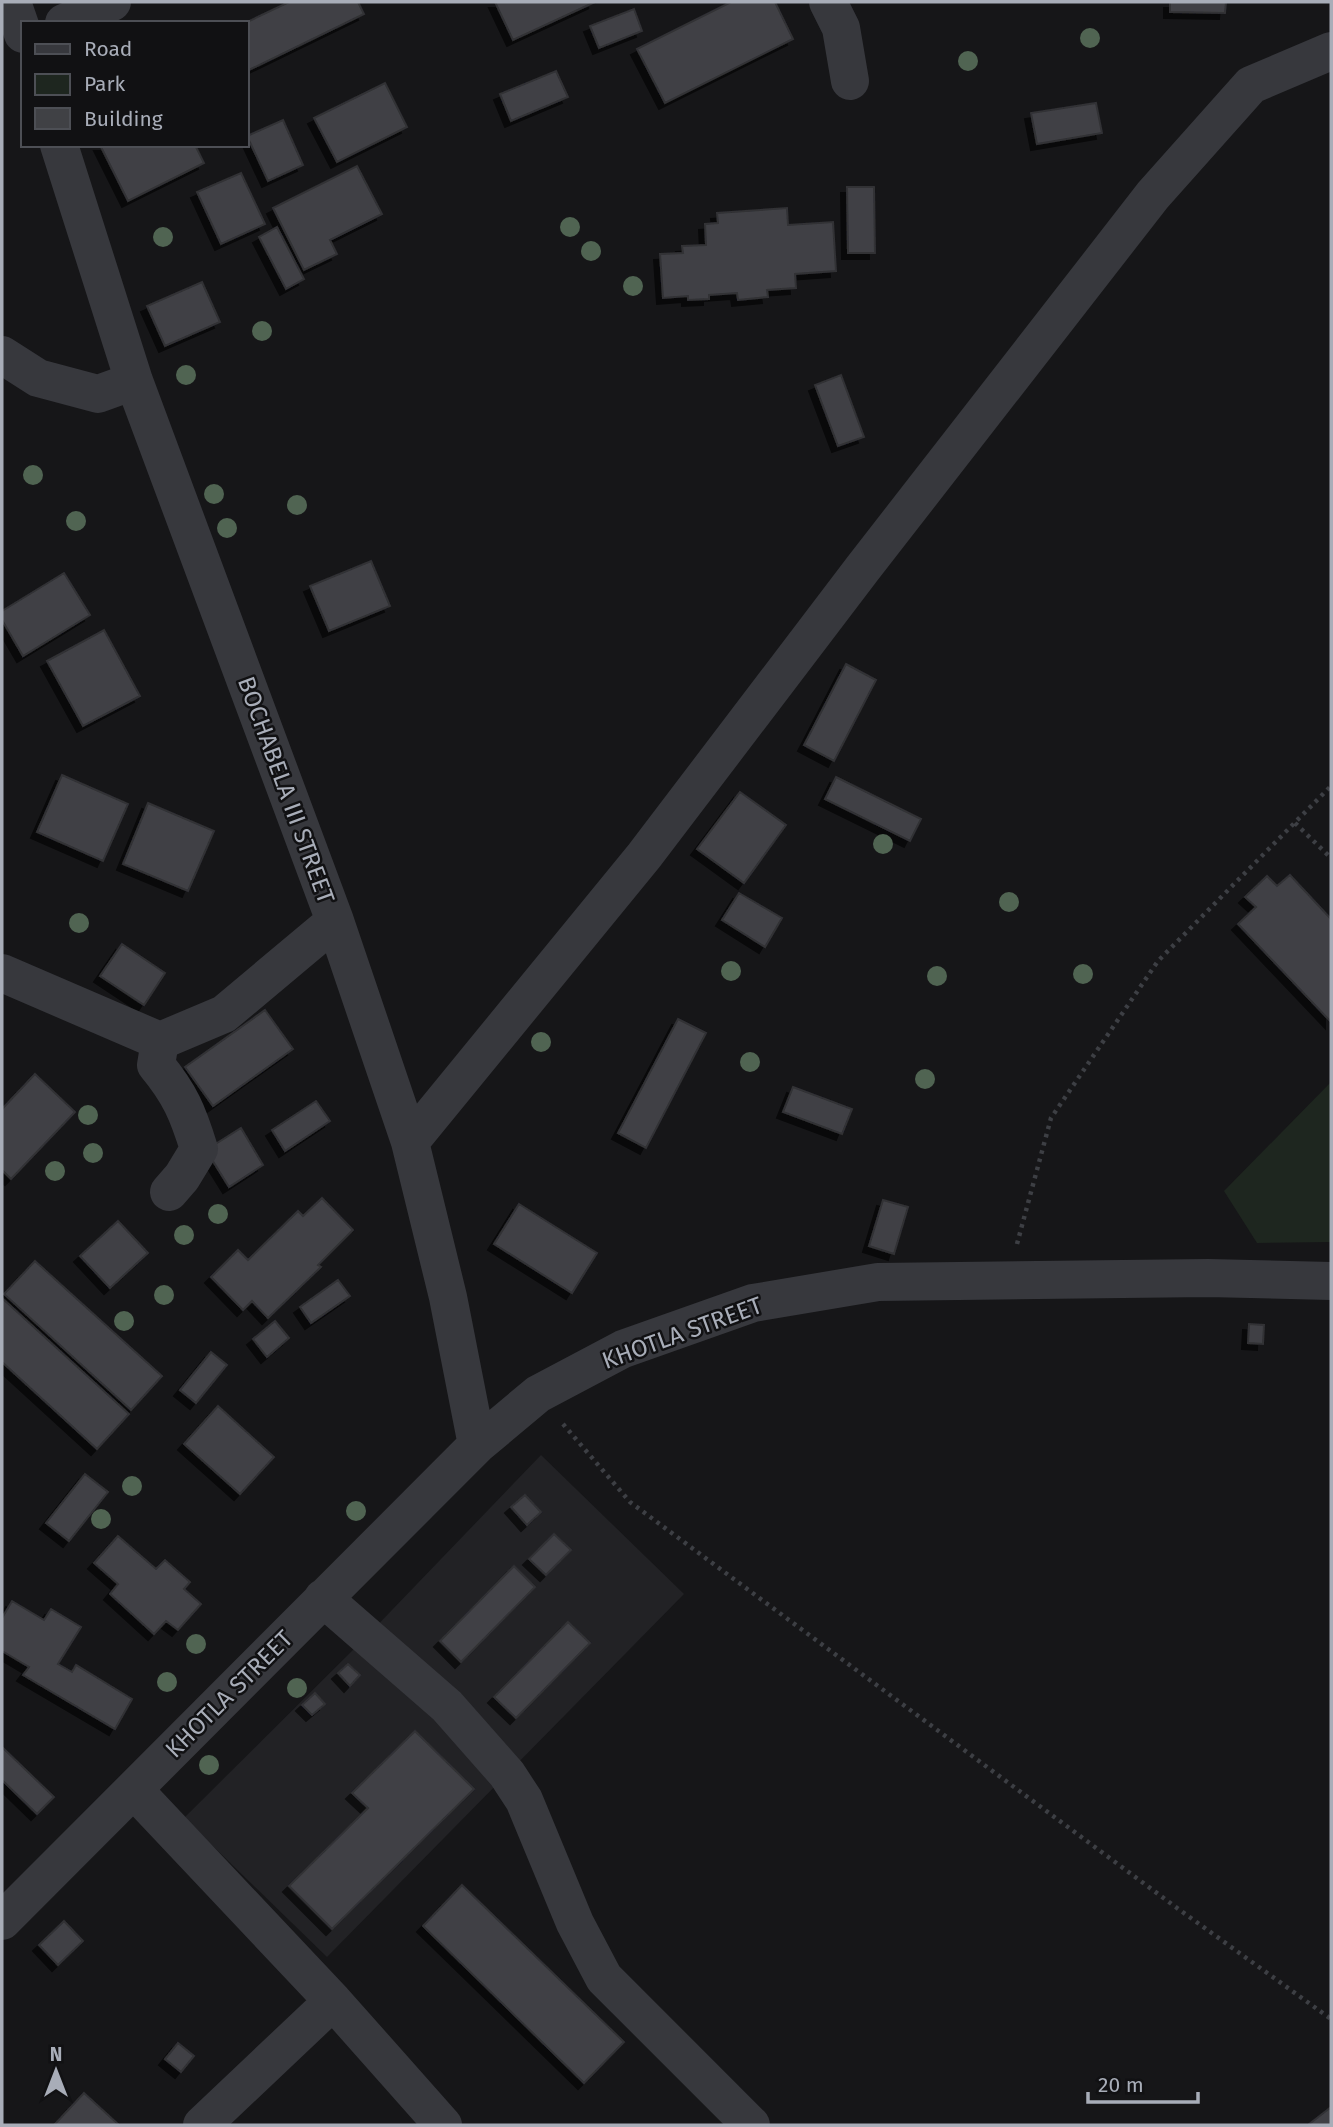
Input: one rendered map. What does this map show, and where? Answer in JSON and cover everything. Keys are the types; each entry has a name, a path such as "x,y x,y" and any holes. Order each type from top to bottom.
{"street":[{"path":"12,2 21,28"},
{"path":"68,21 111,2"},
{"path":"828,2 841,28 850,82"},
{"path":"410,1142 644,856 871,557 1153,195 1251,85 1331,51"},
{"name":"BOCHABELA III STREET","path":"60,147 134,381 335,922 410,1142 448,1297 477,1445"},
{"path":"2,355 38,378 98,394 134,381"},
{"path":"2,973 160,1041 223,1014 335,922"},
{"path":"160,1041 156,1065 176,1089 189,1116 199,1149 169,1192"},
{"name":"KHOTLA STREET","path":"2,1921 477,1445 538,1394 623,1349 753,1303 878,1282 1208,1278 1331,1281"},
{"path":"323,1598 447,1706 507,1774 523,1800 575,1923 604,1978 751,2125"},
{"path":"134,1790 332,2001 443,2125"},
{"path":"202,2125 332,2001"}],"path":[{"path":"1007,1280 1051,1118 1158,961 1331,786"},
{"path":"1295,823 1331,858"},
{"path":"538,1394 630,1502 1331,2019"}],"shaded area":[{"path":"541,1455 684,1594 327,1957 184,1818 367,1636"}],"green space":[{"path":"1331,1082 1331,1242 1257,1243 1224,1191"}],"building":[{"path":"289,2 358,2 364,14 248,71 248,22"},
{"path":"495,2 595,2 513,40"},
{"path":"731,2 775,2 793,39 665,103 637,49"},
{"path":"1170,2 1226,2 1225,13 1170,12"},
{"path":"634,9 642,31 599,48 590,26"},
{"path":"556,71 568,97 511,121 500,94"},
{"path":"385,83 407,127 337,162 314,118"},
{"path":"1096,103 1102,133 1037,144 1031,113"},
{"path":"283,120 303,165 268,181 248,136"},
{"path":"101,147 196,147 204,163 128,201"},
{"path":"357,166 382,214 330,240 337,254 304,270 273,208"},
{"path":"241,173 265,224 221,244 197,192"},
{"path":"847,187 874,187 875,253 848,253"},
{"path":"787,208 788,225 833,222 836,271 795,274 796,288 767,290 768,297 738,300 737,293 709,295 709,299 688,300 688,296 663,298 660,254 683,253 682,246 706,245 705,224 718,223 717,213"},
{"path":"277,227 304,279 286,289 259,237"},
{"path":"202,282 220,322 165,346 147,306"},
{"path":"841,375 864,437 838,446 815,385"},
{"path":"371,561 390,606 329,631 310,586"},
{"path":"64,573 90,615 23,656 2,620 2,611"},
{"path":"104,630 140,696 83,726 47,661"},
{"path":"846,664 876,680 834,761 804,745"},
{"path":"62,775 128,804 103,861 37,832"},
{"path":"836,777 921,819 910,841 825,799"},
{"path":"740,792 786,825 744,883 697,849"},
{"path":"148,803 214,831 188,891 123,864"},
{"path":"1290,875 1331,919 1331,1022 1238,924 1256,907 1245,897 1267,876 1277,886"},
{"path":"739,893 782,918 765,947 722,920"},
{"path":"122,944 165,973 144,1005 100,976"},
{"path":"265,1010 293,1049 213,1106 185,1067"},
{"path":"678,1019 706,1033 646,1148 618,1133"},
{"path":"35,1074 75,1112 11,1179 2,1170 2,1109"},
{"path":"793,1087 852,1109 842,1134 783,1112"},
{"path":"316,1101 330,1121 285,1151 272,1130"},
{"path":"241,1128 263,1165 229,1187 206,1150"},
{"path":"322,1198 353,1230 318,1265 321,1267 268,1318 252,1301 243,1310 211,1277 238,1250 248,1260 298,1211 303,1216"},
{"path":"883,1200 908,1207 894,1254 869,1246"},
{"path":"519,1204 597,1253 572,1293 494,1244"},
{"path":"118,1221 148,1253 110,1288 80,1256"},
{"path":"35,1261 162,1376 131,1410 4,1294"},
{"path":"338,1280 350,1296 311,1323 300,1307"},
{"path":"2,1298 129,1414 97,1449 2,1362"},
{"path":"275,1321 289,1338 267,1357 253,1339"},
{"path":"1249,1324 1264,1325 1263,1344 1248,1343"},
{"path":"211,1352 227,1365 196,1403 180,1390"},
{"path":"218,1406 274,1457 240,1494 184,1444"},
{"path":"85,1474 108,1492 69,1541 46,1523"},
{"path":"525,1495 541,1512 527,1525 511,1507"},
{"path":"554,1534 571,1550 546,1575 529,1559"},
{"path":"118,1536 156,1569 165,1560 190,1582 184,1589 201,1604 178,1630 166,1621 154,1634 110,1594 118,1584 94,1563"},
{"path":"514,1566 535,1587 461,1662 440,1641"},
{"path":"12,1601 44,1620 51,1609 81,1627 58,1664 72,1672 76,1665 132,1699 115,1729 23,1675 29,1667 2,1651 2,1618"},
{"path":"568,1622 590,1643 516,1718 494,1697"},
{"path":"348,1664 360,1675 350,1686 338,1673"},
{"path":"315,1693 325,1704 312,1715 302,1705"},
{"path":"415,1731 474,1789 332,1929 289,1886 368,1808 352,1793"},
{"path":"2,1747 54,1797 37,1814 2,1780"},
{"path":"462,1885 624,2042 584,2083 423,1926"},
{"path":"64,1921 83,1941 58,1965 39,1945"},
{"path":"178,2043 194,2056 181,2072 165,2059"},
{"path":"84,2093 119,2125 54,2125"},
{"path":"1331,2107 1331,2125 1308,2125"}]}
